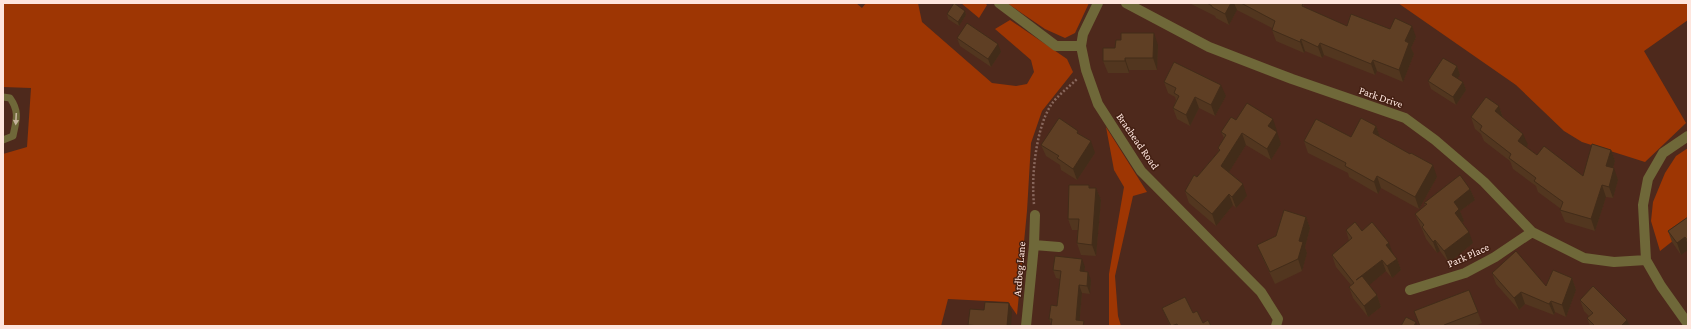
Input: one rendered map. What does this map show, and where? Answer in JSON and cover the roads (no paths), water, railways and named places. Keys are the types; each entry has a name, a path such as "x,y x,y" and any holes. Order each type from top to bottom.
{"street":[{"path":"998,3 1056,46 1081,46 1083,34 1098,3"},
{"name":"Park Drive","path":"1126,3 1209,47 1292,79 1404,118 1435,140 1484,182 1532,232 1584,258 1614,262 1646,260"},
{"name":"Braehead Road","path":"1081,46 1086,70 1098,104 1141,171 1261,292 1278,319 1276,326"},
{"path":"1688,136 1663,152 1648,179 1643,205 1646,260 1661,286 1688,324"},
{"name":"Ardbeg Lane","path":"1026,326 1034,246 1035,215"},
{"name":"Park Place","path":"1410,290 1465,273 1495,257 1532,232"},
{"path":"1034,246 1059,247"}],"lane":[{"path":"3,98 10,98 14,104 17,116 13,136 3,140"}]}
